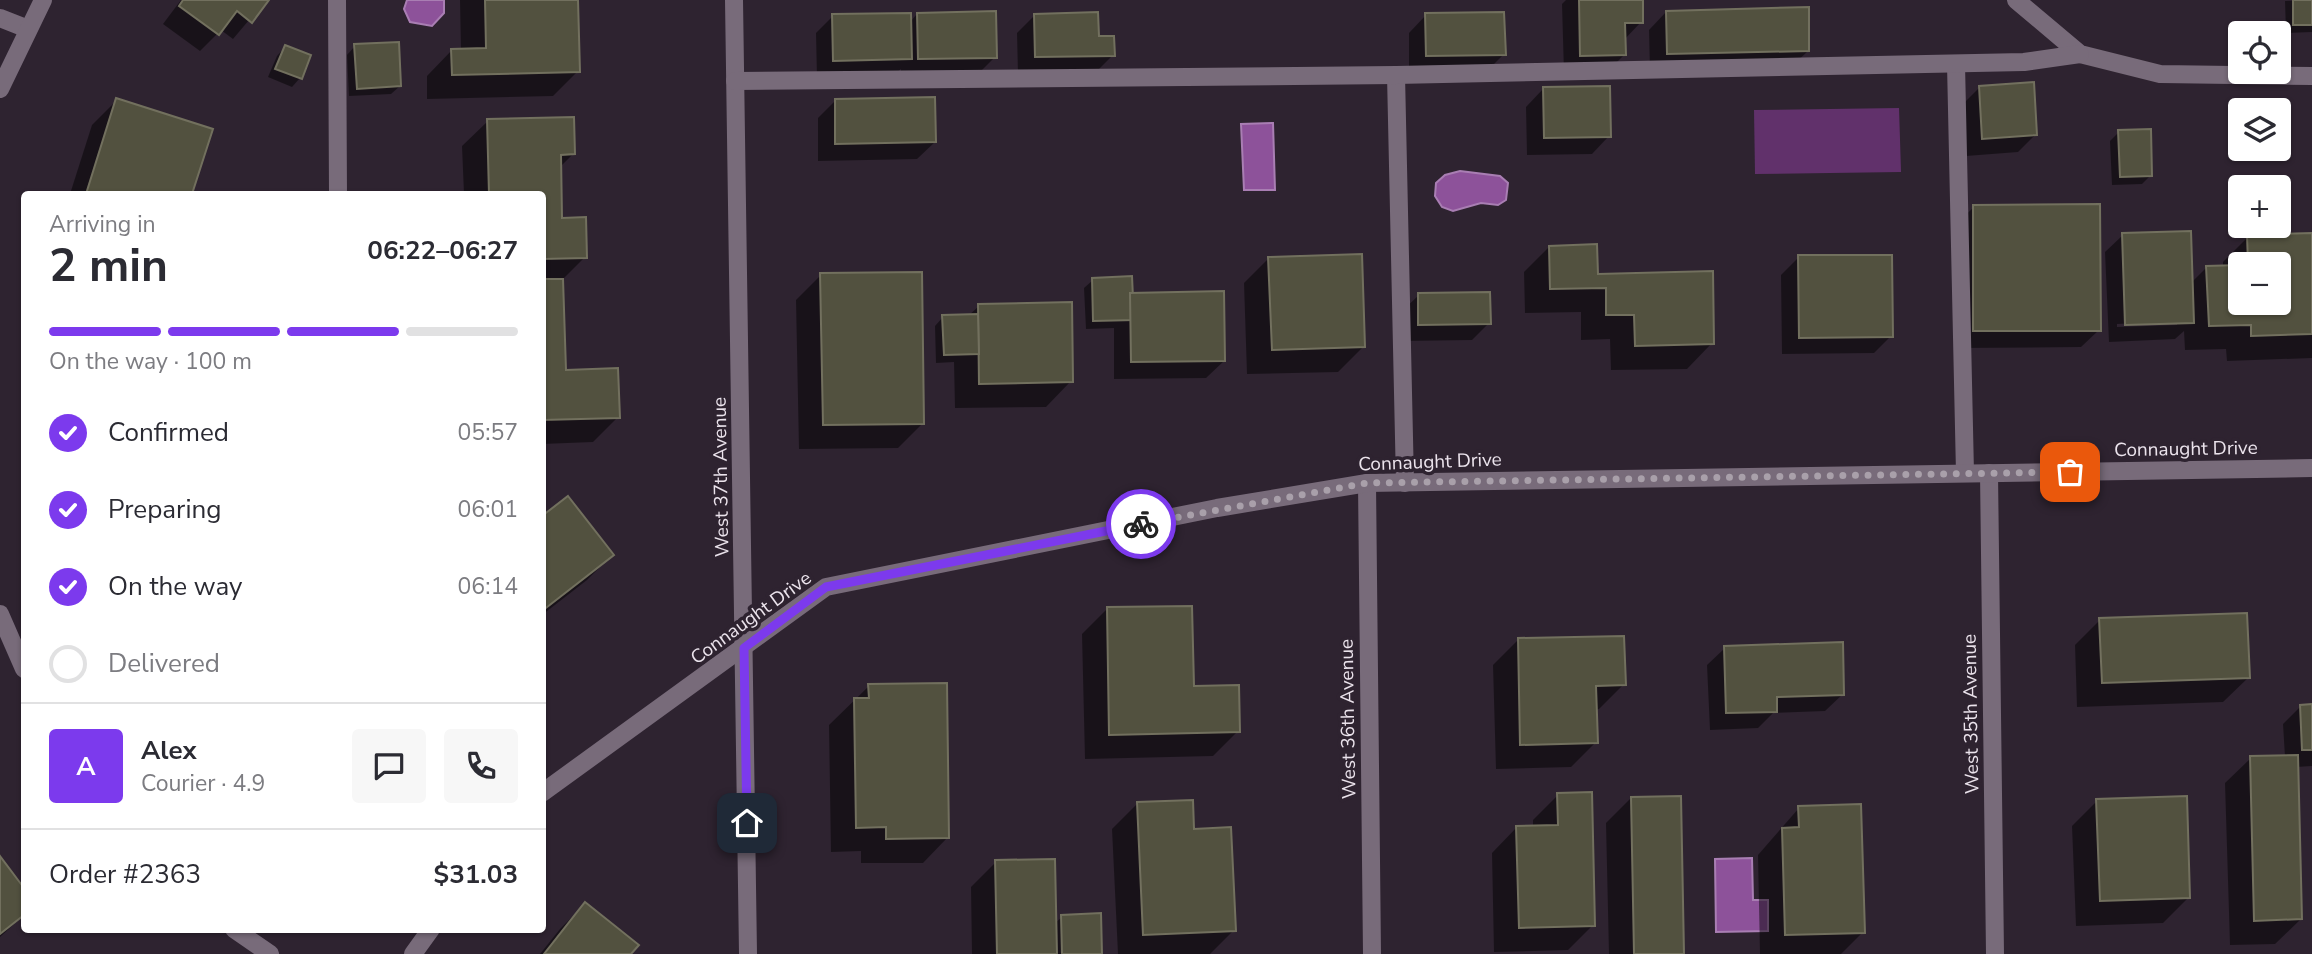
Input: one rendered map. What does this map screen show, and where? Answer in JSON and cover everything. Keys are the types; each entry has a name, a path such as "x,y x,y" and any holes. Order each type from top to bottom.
{"street":[{"path":"0,89 43,0"},
{"path":"337,0 338,191"},
{"name":"West 37th Avenue","path":"734,0 748,954"},
{"path":"2016,0 2080,54"},
{"path":"0,18 28,29"},
{"path":"735,81 1396,75 1955,64 2024,62 2080,54 2160,74 2312,76"},
{"path":"1955,64 1965,474"},
{"path":"1396,75 1405,483"},
{"name":"Connaught Drive","path":"546,790 826,587 1217,508 1367,483 2312,468"},
{"name":"West 35th Avenue","path":"1989,473 1995,954"},
{"name":"West 36th Avenue","path":"1367,483 1371,954"},
{"path":"0,614 21,662"},
{"path":"240,933 270,954"},
{"path":"413,954 428,933"}],"shaded area":[{"path":"407,0 444,0 444,13 432,26 410,22 404,9"},
{"path":"1899,108 1901,172 1755,174 1754,110"},
{"path":"1273,123 1275,190 1244,190 1241,124"},
{"path":"1460,171 1500,176 1508,183 1506,200 1498,205 1481,203 1453,211 1442,207 1435,196 1436,183 1445,175"},
{"path":"1752,858 1753,900 1768,900 1768,931 1716,932 1715,859"}],"building":[{"path":"183,0 269,0 252,23 237,11 219,35 179,6"},
{"path":"485,0 578,0 580,72 452,75 451,49 486,48"},
{"path":"1579,0 1643,0 1643,23 1625,23 1626,55 1580,56"},
{"path":"2293,0 2312,0 2312,25 2293,25"},
{"path":"1809,7 1809,51 1667,54 1666,11"},
{"path":"996,11 997,58 918,59 917,13"},
{"path":"1098,12 1099,36 1114,36 1115,56 1035,57 1034,14"},
{"path":"1504,12 1506,55 1426,56 1425,13"},
{"path":"911,13 912,59 833,61 832,14"},
{"path":"399,42 401,86 357,89 354,44"},
{"path":"285,45 311,55 302,79 275,69"},
{"path":"2034,82 2037,135 1982,139 1979,86"},
{"path":"1610,86 1611,137 1544,138 1543,87"},
{"path":"935,97 936,142 835,144 835,99"},
{"path":"116,98 213,129 193,191 87,191"},
{"path":"574,117 575,154 561,155 562,218 586,217 587,258 546,259 546,191 489,191 487,119"},
{"path":"2151,129 2152,176 2120,177 2118,130"},
{"path":"2100,204 2101,331 1973,331 1973,205"},
{"path":"2191,231 2194,323 2125,325 2122,233"},
{"path":"2312,233 2312,334 2251,336 2251,325 2209,326 2206,266 2228,265 2228,315 2291,315 2291,252 2248,252 2247,238 2291,238 2291,234"},
{"path":"1597,244 1598,274 1713,271 1714,344 1635,346 1634,315 1606,315 1606,288 1550,289 1549,246"},
{"path":"1362,254 1365,347 1272,350 1268,257"},
{"path":"1798,255 1892,255 1893,337 1799,338"},
{"path":"922,272 924,424 823,425 820,273"},
{"path":"1132,276 1134,320 1093,321 1092,278"},
{"path":"546,279 563,279 566,370 618,368 620,418 546,420"},
{"path":"1224,291 1225,361 1131,362 1130,293"},
{"path":"1490,292 1491,324 1418,325 1418,293"},
{"path":"1072,302 1073,382 979,384 978,304"},
{"path":"978,314 979,354 944,355 942,315"},
{"path":"568,496 614,555 546,608 546,513"},
{"path":"1192,606 1194,686 1239,685 1240,732 1109,735 1107,607"},
{"path":"2247,613 2250,678 2102,683 2099,618"},
{"path":"1624,636 1626,685 1596,686 1598,743 1520,745 1518,638"},
{"path":"1843,642 1844,695 1777,697 1777,712 1726,713 1724,646"},
{"path":"947,683 949,838 886,839 886,827 856,828 854,698 869,698 868,684"},
{"path":"2312,704 2312,750 2302,750 2300,705"},
{"path":"2298,755 2302,919 2254,921 2250,756"},
{"path":"1592,792 1595,926 1519,928 1516,826 1558,825 1557,793"},
{"path":"1681,796 1684,954 1634,954 1631,797"},
{"path":"2187,796 2190,898 2100,901 2096,799"},
{"path":"1193,800 1194,829 1231,827 1236,931 1143,935 1137,802"},
{"path":"1861,804 1865,933 1785,935 1782,828 1799,827 1798,806"},
{"path":"0,856 21,884 21,917 0,934"},
{"path":"1055,859 1057,954 997,954 995,860"},
{"path":"585,902 639,945 631,954 544,954"},
{"path":"1101,913 1102,954 1062,954 1061,915"}],"way so far":[{"path":"1141,524 1217,508 1367,483 2070,472"}],"route":[{"path":"747,823 744,648 791,612 826,587 1141,524"}]}
